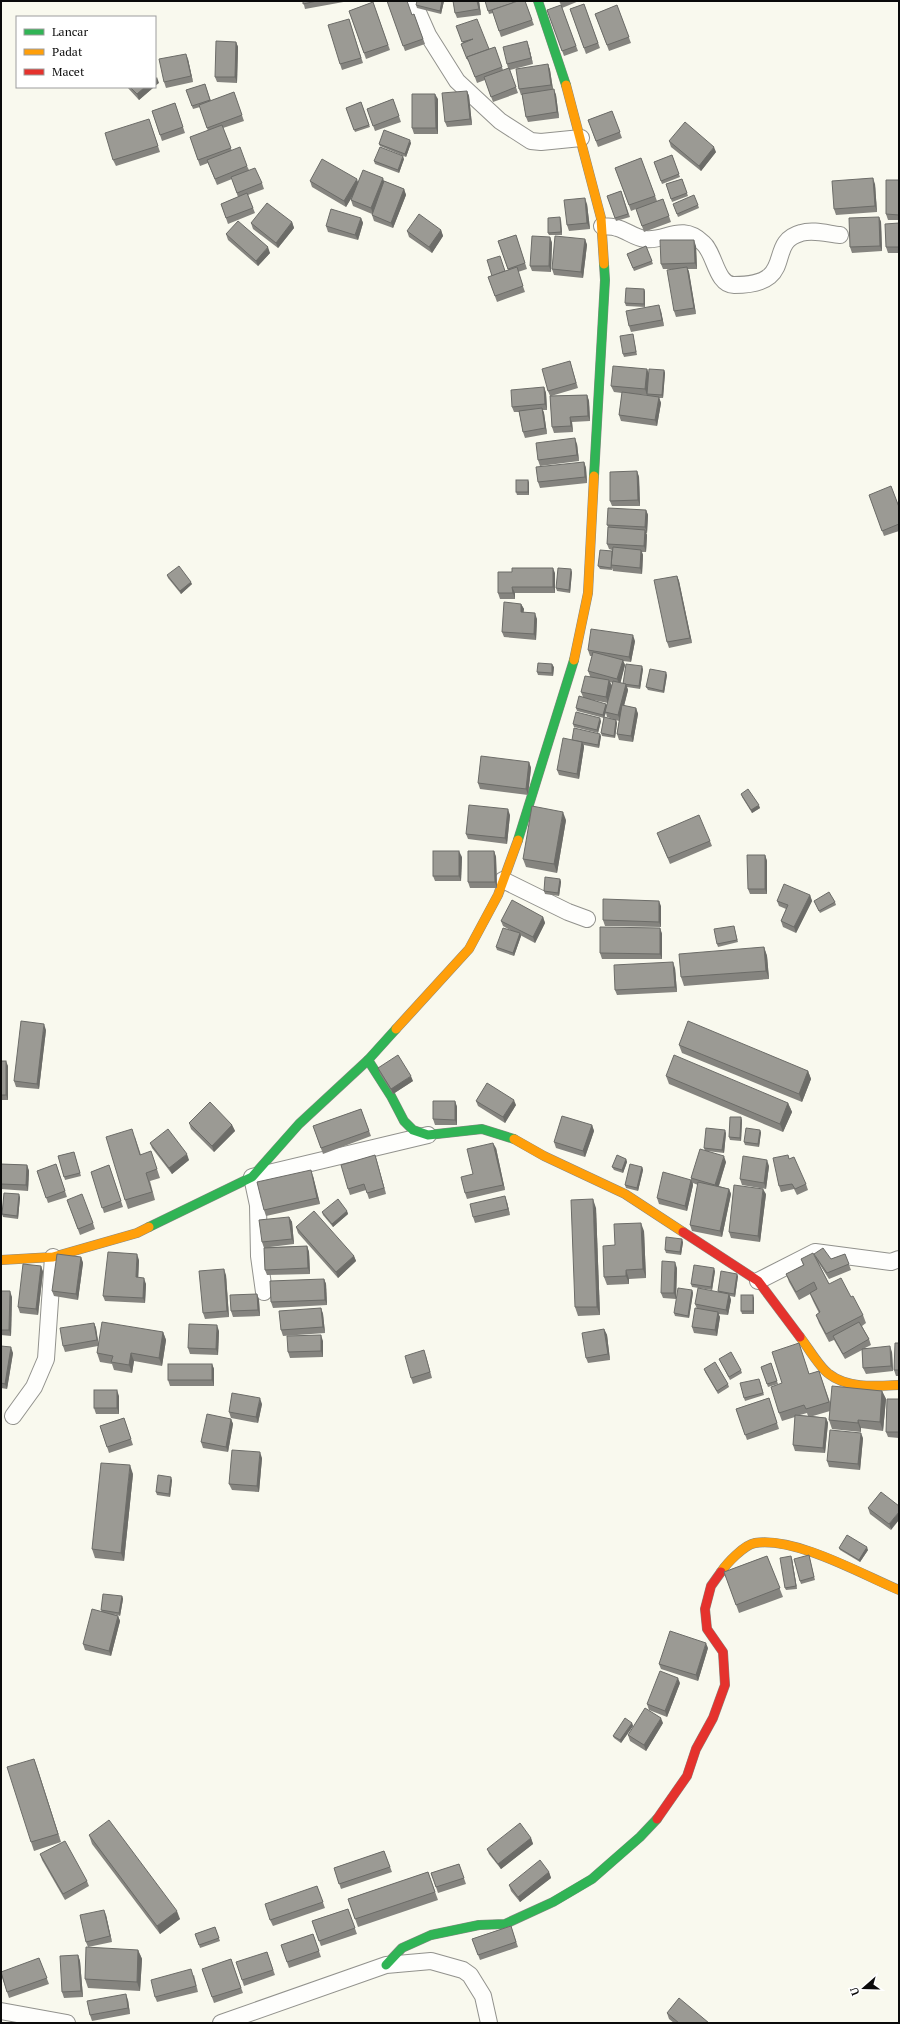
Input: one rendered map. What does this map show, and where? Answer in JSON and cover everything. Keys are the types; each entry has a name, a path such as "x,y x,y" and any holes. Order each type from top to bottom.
{"street":[{"path":"413,1 428,35 458,81 500,121 531,140 541,142 581,138"},
{"path":"252,1177 299,1124 368,1060 469,950 498,895 504,880 539,777 574,662 588,593 605,280 601,218 581,138 552,39 538,1"},
{"path":"602,226 616,227 645,239 672,233 688,234 704,243 722,279 732,285 761,282 772,276 788,239 801,232 840,235"},
{"path":"504,880 568,912 587,919"},
{"path":"368,1060 392,1096 408,1125 413,1130 428,1135"},
{"path":"1,1260 53,1257 137,1233 252,1177 428,1135 482,1129 508,1136 544,1156 626,1194 758,1281 828,1374 838,1380 852,1385 899,1385"},
{"path":"252,1177 258,1205 259,1256 264,1292"},
{"path":"758,1281 815,1252 891,1262 899,1259"},
{"path":"13,1416 34,1387 46,1360 53,1257"},
{"path":"386,1964 402,1948 431,1935 479,1925 505,1924 553,1902 592,1879 640,1837 658,1818 687,1776 696,1749 714,1718 725,1684 723,1652 707,1629 705,1609 711,1586 729,1560 754,1543 778,1544 807,1550 899,1590"},
{"path":"221,2023 386,1964 431,1961 463,1970 475,1981 483,1996 489,2023"},
{"path":"1,2011 66,2023"}],"building":[{"path":"303,1 317,1 303,4"},
{"path":"387,1 407,1 412,15 414,14 423,39 403,46"},
{"path":"417,1 442,1 440,11 416,5"},
{"path":"453,1 477,1 479,9 455,13"},
{"path":"485,1 512,1 513,3 488,11"},
{"path":"518,1 525,1 532,20 499,31 492,10"},
{"path":"373,2 388,45 364,53 349,11"},
{"path":"584,4 598,43 584,48 570,9"},
{"path":"561,5 576,46 562,51 547,10"},
{"path":"617,5 629,37 607,45 595,14"},
{"path":"349,19 361,58 340,64 328,25"},
{"path":"477,19 489,49 467,57 467,59 461,44 473,39 462,42 456,26"},
{"path":"216,41 236,42 235,77 215,77"},
{"path":"527,41 531,58 507,64 503,47"},
{"path":"495,47 502,67 475,77 467,57"},
{"path":"186,54 191,76 164,82 159,59"},
{"path":"548,64 551,85 519,89 516,69"},
{"path":"509,68 516,87 491,97 484,77"},
{"path":"205,84 210,100 192,106 186,90"},
{"path":"131,88 144,88 137,94"},
{"path":"554,89 557,112 526,117 522,94"},
{"path":"467,91 470,119 445,122 442,93"},
{"path":"234,92 242,115 207,128 199,105"},
{"path":"412,94 435,94 436,128 412,128"},
{"path":"393,99 399,116 373,126 367,109"},
{"path":"361,102 369,125 354,130 346,108"},
{"path":"175,103 183,127 160,135 152,111"},
{"path":"612,111 620,132 596,141 588,120"},
{"path":"149,119 158,146 113,160 105,133"},
{"path":"685,122 714,147 699,166 669,141"},
{"path":"222,125 231,148 198,160 190,137"},
{"path":"384,130 410,140 405,154 379,144"},
{"path":"240,147 247,166 215,179 207,160"},
{"path":"380,147 403,156 398,170 374,161"},
{"path":"672,155 679,174 661,181 654,162"},
{"path":"641,158 655,196 629,205 615,168"},
{"path":"322,159 357,179 344,201 310,181"},
{"path":"255,168 262,183 237,193 231,177"},
{"path":"363,170 383,178 371,208 351,200"},
{"path":"873,178 875,206 834,209 832,181"},
{"path":"682,179 687,193 671,199 666,184"},
{"path":"886,180 899,180 899,215 886,214"},
{"path":"384,181 404,189 391,223 372,215"},
{"path":"621,191 628,214 615,218 607,196"},
{"path":"247,193 253,208 226,218 221,204"},
{"path":"694,195 698,205 677,214 673,204"},
{"path":"585,198 587,223 567,225 564,200"},
{"path":"663,199 669,216 642,226 636,209"},
{"path":"267,203 292,222 276,243 251,223"},
{"path":"331,209 361,218 355,235 326,226"},
{"path":"419,214 441,230 429,247 407,231"},
{"path":"560,217 561,232 548,233 548,218"},
{"path":"879,217 880,246 850,247 849,218"},
{"path":"238,221 268,247 256,261 226,234"},
{"path":"899,223 899,247 886,247 885,224"},
{"path":"516,235 525,263 508,269 498,241"},
{"path":"532,236 550,237 549,266 530,266"},
{"path":"555,236 585,239 581,272 552,269"},
{"path":"660,240 694,240 695,263 661,264"},
{"path":"646,246 652,261 633,268 627,254"},
{"path":"500,256 505,271 492,276 487,260"},
{"path":"517,267 523,286 495,296 488,277"},
{"path":"687,267 694,308 674,311 667,270"},
{"path":"626,288 644,289 644,304 625,303"},
{"path":"659,305 662,320 629,326 626,311"},
{"path":"633,334 636,352 623,354 620,336"},
{"path":"570,361 576,383 548,391 542,369"},
{"path":"613,366 647,369 645,389 611,386"},
{"path":"649,369 664,370 662,395 647,394"},
{"path":"544,387 545,404 512,407 511,390"},
{"path":"622,392 659,397 655,420 619,415"},
{"path":"587,395 588,416 570,417 571,426 552,427 550,396"},
{"path":"542,408 545,428 523,432 519,411"},
{"path":"575,438 577,455 538,460 536,443"},
{"path":"584,462 585,477 538,482 536,467"},
{"path":"637,471 638,500 610,501 610,472"},
{"path":"516,480 528,480 528,492 516,492"},
{"path":"891,486 899,507 899,524 882,531 869,495"},
{"path":"608,508 646,510 645,527 607,525"},
{"path":"608,527 645,530 644,546 607,544"},
{"path":"613,547 641,550 640,568 611,565"},
{"path":"600,550 612,551 611,568 598,566"},
{"path":"179,566 191,582 180,591 167,575"},
{"path":"512,568 553,568 553,587 512,587 513,593 498,593 498,572 512,572"},
{"path":"558,568 571,569 569,590 556,588"},
{"path":"677,576 690,638 667,642 654,580"},
{"path":"504,602 521,604 521,612 535,613 534,634 502,632"},
{"path":"591,629 633,635 629,657 588,650"},
{"path":"593,652 623,660 617,679 588,671"},
{"path":"538,663 552,664 552,673 537,672"},
{"path":"626,664 642,666 639,686 623,684"},
{"path":"650,669 666,672 663,691 646,687"},
{"path":"585,676 609,680 606,697 581,692"},
{"path":"613,681 626,684 618,715 605,712"},
{"path":"579,696 606,704 603,715 576,708"},
{"path":"622,705 636,708 631,736 617,734"},
{"path":"576,712 600,718 597,730 573,724"},
{"path":"604,717 616,720 614,736 601,733"},
{"path":"574,728 600,734 598,745 572,740"},
{"path":"563,738 582,742 577,774 557,770"},
{"path":"481,756 529,762 526,789 478,783"},
{"path":"748,789 759,805 751,810 741,794"},
{"path":"469,805 508,809 505,838 466,834"},
{"path":"532,806 563,812 554,864 523,859"},
{"path":"699,815 710,841 668,858 657,833"},
{"path":"433,851 459,851 459,876 433,876"},
{"path":"468,851 494,851 495,882 468,882"},
{"path":"747,855 765,855 765,889 748,889"},
{"path":"545,877 560,879 558,893 544,891"},
{"path":"784,884 810,895 794,927 781,921 788,905 777,901"},
{"path":"829,892 835,902 819,911 814,901"},
{"path":"603,899 659,901 659,922 603,920"},
{"path":"512,900 543,917 533,937 501,921"},
{"path":"734,926 737,940 717,944 714,929"},
{"path":"600,927 660,928 660,954 600,953"},
{"path":"503,928 520,933 513,953 496,947"},
{"path":"764,947 766,971 681,977 679,954"},
{"path":"673,962 675,987 615,990 614,965"},
{"path":"21,1021 44,1024 37,1084 14,1081"},
{"path":"688,1021 808,1071 799,1094 679,1045"},
{"path":"398,1055 411,1076 391,1089 378,1068"},
{"path":"674,1055 788,1103 780,1124 666,1076"},
{"path":"1,1061 6,1061 6,1095 1,1095"},
{"path":"487,1083 514,1100 503,1117 476,1101"},
{"path":"433,1101 455,1101 455,1120 433,1119"},
{"path":"210,1102 232,1125 212,1146 189,1123"},
{"path":"361,1109 369,1131 321,1148 313,1126"},
{"path":"562,1116 592,1125 583,1151 554,1142"},
{"path":"730,1117 741,1117 740,1138 729,1137"},
{"path":"706,1128 725,1130 722,1150 704,1148"},
{"path":"746,1128 760,1130 758,1144 744,1142"},
{"path":"132,1129 140,1155 151,1151 157,1169 146,1173 152,1192 125,1200 106,1137"},
{"path":"168,1129 187,1154 169,1168 150,1143"},
{"path":"493,1143 503,1185 465,1193 461,1177 473,1174 467,1149"},
{"path":"700,1149 724,1156 715,1185 691,1178"},
{"path":"74,1152 80,1173 64,1177 58,1156"},
{"path":"375,1155 384,1188 367,1193 364,1184 348,1189 341,1165"},
{"path":"617,1155 626,1159 622,1170 612,1167"},
{"path":"788,1155 789,1159 794,1157 806,1184 795,1189 792,1184 779,1186 773,1158"},
{"path":"743,1156 767,1160 764,1183 740,1179"},
{"path":"1,1164 27,1165 26,1185 1,1184"},
{"path":"56,1164 65,1191 46,1198 37,1171"},
{"path":"630,1164 642,1167 637,1188 625,1185"},
{"path":"109,1165 121,1201 102,1208 91,1172"},
{"path":"311,1170 317,1198 264,1210 257,1182"},
{"path":"663,1172 691,1180 685,1206 657,1198"},
{"path":"698,1182 729,1189 720,1231 690,1225"},
{"path":"734,1185 763,1189 758,1236 729,1232"},
{"path":"4,1193 19,1194 17,1216 2,1214"},
{"path":"82,1194 93,1223 78,1229 67,1200"},
{"path":"505,1196 508,1209 473,1217 470,1204"},
{"path":"338,1199 347,1211 332,1224 322,1212"},
{"path":"593,1199 597,1307 575,1307 571,1200"},
{"path":"314,1211 354,1256 336,1272 296,1227"},
{"path":"289,1217 292,1239 262,1242 259,1220"},
{"path":"641,1223 643,1269 626,1270 626,1276 604,1277 603,1246 615,1245 614,1224"},
{"path":"666,1237 682,1239 680,1252 665,1250"},
{"path":"307,1246 308,1268 265,1270 264,1248"},
{"path":"823,1248 831,1259 845,1254 849,1264 827,1273 814,1254"},
{"path":"108,1252 137,1254 136,1277 144,1278 143,1298 103,1296"},
{"path":"813,1253 829,1284 841,1278 863,1315 826,1334 816,1315 820,1312 810,1293 817,1289 814,1282 796,1292 786,1274 804,1265 801,1259"},
{"path":"57,1254 81,1257 76,1294 52,1291"},
{"path":"662,1261 675,1262 674,1293 661,1293"},
{"path":"23,1264 41,1266 36,1309 18,1307"},
{"path":"694,1265 714,1268 711,1287 691,1284"},
{"path":"224,1269 227,1311 203,1313 199,1271"},
{"path":"721,1271 737,1274 734,1294 718,1291"},
{"path":"324,1279 325,1300 271,1302 270,1281"},
{"path":"678,1288 692,1290 688,1316 674,1313"},
{"path":"698,1288 729,1294 726,1310 695,1304"},
{"path":"1,1291 10,1291 9,1330 1,1330"},
{"path":"257,1294 258,1310 231,1311 230,1295"},
{"path":"741,1295 753,1295 753,1311 741,1311"},
{"path":"321,1308 323,1327 281,1330 279,1311"},
{"path":"695,1308 718,1312 715,1330 692,1327"},
{"path":"102,1322 163,1332 159,1358 131,1353 129,1365 111,1362 113,1356 97,1353"},
{"path":"859,1322 869,1339 843,1354 833,1336"},
{"path":"94,1323 97,1340 63,1346 60,1328"},
{"path":"189,1324 217,1325 216,1349 188,1348"},
{"path":"604,1329 608,1354 586,1358 582,1333"},
{"path":"321,1335 321,1351 288,1352 287,1336"},
{"path":"799,1343 809,1374 819,1371 829,1402 806,1409 804,1405 779,1413 771,1387 782,1383 772,1352"},
{"path":"895,1343 899,1343 899,1370 894,1370"},
{"path":"1,1346 11,1347 5,1384 1,1383"},
{"path":"890,1346 891,1366 863,1368 862,1349"},
{"path":"424,1350 430,1372 411,1378 405,1356"},
{"path":"731,1352 741,1370 729,1377 719,1359"},
{"path":"715,1362 728,1384 717,1391 704,1369"},
{"path":"771,1363 777,1381 767,1384 761,1367"},
{"path":"168,1364 212,1364 212,1380 168,1380"},
{"path":"759,1379 763,1393 744,1398 740,1383"},
{"path":"832,1386 882,1391 880,1422 858,1420 858,1423 829,1420"},
{"path":"94,1390 117,1390 117,1408 94,1408"},
{"path":"232,1393 260,1398 256,1417 229,1412"},
{"path":"769,1398 777,1423 745,1435 736,1409"},
{"path":"887,1399 899,1399 899,1432 886,1432"},
{"path":"207,1414 231,1419 226,1447 201,1442"},
{"path":"795,1415 826,1418 823,1448 793,1445"},
{"path":"124,1418 131,1439 107,1447 100,1426"},
{"path":"830,1430 861,1433 858,1464 827,1461"},
{"path":"232,1450 260,1452 257,1486 229,1484"},
{"path":"101,1463 130,1465 121,1553 92,1549"},
{"path":"158,1475 171,1477 169,1494 156,1492"},
{"path":"881,1492 899,1506 899,1512 889,1524 868,1508"},
{"path":"847,1535 867,1547 859,1560 839,1548"},
{"path":"809,1555 814,1577 800,1581 794,1559"},
{"path":"767,1556 780,1588 736,1605 724,1572"},
{"path":"791,1556 796,1586 785,1588 780,1558"},
{"path":"103,1594 122,1596 119,1613 101,1610"},
{"path":"92,1609 118,1616 109,1651 83,1644"},
{"path":"670,1631 706,1643 696,1675 659,1664"},
{"path":"660,1671 678,1678 665,1711 647,1704"},
{"path":"645,1708 661,1718 644,1745 628,1735"},
{"path":"625,1718 632,1723 620,1740 613,1736"},
{"path":"34,1759 58,1834 31,1842 7,1767"},
{"path":"109,1820 177,1911 157,1926 89,1835"},
{"path":"520,1823 531,1838 498,1864 487,1849"},
{"path":"65,1841 87,1881 63,1894 40,1854"},
{"path":"384,1851 390,1867 339,1884 334,1868"},
{"path":"540,1860 549,1872 518,1897 509,1885"},
{"path":"459,1864 464,1878 436,1887 431,1873"},
{"path":"428,1872 435,1892 355,1919 348,1899"},
{"path":"317,1886 323,1902 270,1920 265,1904"},
{"path":"348,1909 355,1928 319,1941 312,1921"},
{"path":"104,1910 110,1936 86,1942 80,1915"},
{"path":"511,1926 516,1942 478,1955 472,1939"},
{"path":"215,1927 219,1938 199,1945 195,1934"},
{"path":"313,1934 319,1951 287,1962 281,1945"},
{"path":"86,1947 138,1950 137,1982 85,1979"},
{"path":"267,1952 273,1970 242,1980 236,1962"},
{"path":"78,1955 81,1991 62,1992 60,1956"},
{"path":"39,1958 47,1978 7,1992 1,1972"},
{"path":"231,1959 241,1988 212,1997 202,1969"},
{"path":"191,1969 196,1986 155,1997 151,1980"},
{"path":"126,1994 128,2008 90,2015 87,2001"},
{"path":"679,1998 709,2023 679,2023 667,2013"}],"traffic: fast":[{"path":"538,1 566,85"},
{"path":"594,476 605,280 604,264"},
{"path":"518,840 574,660"},
{"path":"149,1227 252,1177 299,1124 368,1060 396,1029"},
{"path":"368,1060 391,1096 404,1121 413,1130 428,1135 482,1129 514,1139"},
{"path":"386,1965 402,1948 431,1935 479,1925 505,1924 553,1902 592,1879 640,1837 657,1819"}],"traffic: slow":[{"path":"566,85 601,218 604,264"},
{"path":"574,660 588,593 594,476"},
{"path":"396,1029 469,949 498,895 518,840"},
{"path":"514,1139 544,1156 625,1194 683,1232"},
{"path":"1,1260 53,1257 137,1233 149,1227"},
{"path":"800,1337 821,1367 837,1379 863,1386 899,1385"},
{"path":"721,1572 731,1559 751,1544 771,1543 809,1551 899,1590"}],"traffic: jam":[{"path":"683,1232 758,1281 800,1337"},
{"path":"657,1819 687,1776 696,1749 713,1718 725,1685 723,1652 707,1629 705,1609 711,1586 721,1572"}]}
